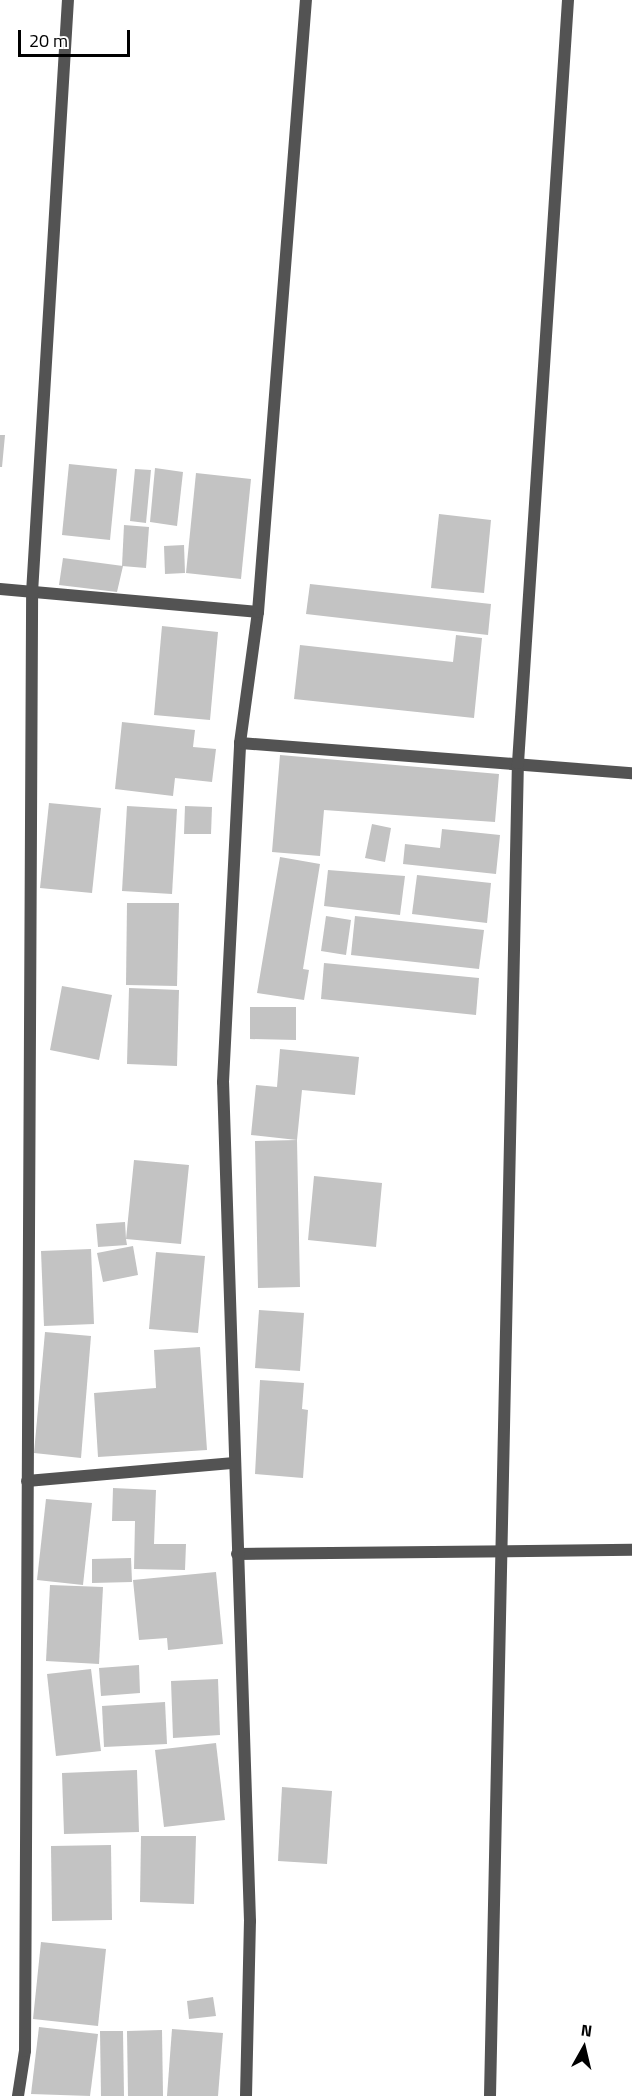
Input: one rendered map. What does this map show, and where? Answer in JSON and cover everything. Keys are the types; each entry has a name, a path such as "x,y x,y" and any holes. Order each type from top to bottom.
{"street":[{"path":"18,2096 25,2051 32,593 68,0"},
{"path":"246,2096 250,1921 223,1082 240,743 258,612 306,0"},
{"path":"490,2096 498,1553 518,763 568,0"},
{"path":"0,589 258,612"},
{"path":"240,743 632,773"},
{"path":"27,1481 234,1463"},
{"path":"237,1554 632,1550"}],"building":[{"path":"0,435 5,435 2,467 0,467"},
{"path":"69,464 117,469 110,540 62,535"},
{"path":"155,468 183,472 177,526 150,522"},
{"path":"135,469 151,470 146,523 130,521"},
{"path":"196,473 251,479 241,579 186,573"},
{"path":"439,514 491,520 484,593 431,588"},
{"path":"124,525 149,527 146,568 122,566"},
{"path":"184,545 185,573 165,574 164,546"},
{"path":"63,558 123,566 117,592 59,585"},
{"path":"310,584 491,604 488,635 306,614"},
{"path":"162,626 218,632 210,720 154,715"},
{"path":"456,635 482,638 474,718 294,699 300,645 453,662"},
{"path":"122,722 195,730 193,747 216,749 212,782 175,778 173,796 115,789"},
{"path":"280,755 499,774 495,822 324,810 320,856 272,852"},
{"path":"49,803 101,808 92,893 40,888"},
{"path":"127,806 177,809 172,894 122,891"},
{"path":"185,806 212,807 211,834 184,834"},
{"path":"372,824 391,828 385,862 365,858"},
{"path":"442,829 500,835 496,874 403,864 405,844 440,848"},
{"path":"280,857 320,864 303,969 309,970 304,1000 257,993"},
{"path":"328,870 405,876 400,915 324,906"},
{"path":"417,875 491,883 487,923 412,914"},
{"path":"127,903 179,903 177,986 126,985"},
{"path":"326,916 351,920 346,955 321,951"},
{"path":"355,916 484,930 479,969 351,955"},
{"path":"324,963 479,978 476,1015 321,999"},
{"path":"62,986 112,995 99,1060 50,1050"},
{"path":"129,988 179,990 177,1066 127,1064"},
{"path":"250,1007 296,1007 296,1040 250,1039"},
{"path":"280,1049 359,1057 355,1095 302,1090 297,1140 251,1135 256,1085 277,1087"},
{"path":"297,1140 300,1287 258,1288 255,1141"},
{"path":"134,1160 189,1165 181,1244 126,1239"},
{"path":"314,1176 382,1183 376,1247 308,1240"},
{"path":"125,1222 127,1245 98,1247 96,1224"},
{"path":"133,1246 138,1275 103,1282 97,1253"},
{"path":"91,1249 94,1324 44,1326 41,1251"},
{"path":"156,1252 205,1256 198,1333 149,1329"},
{"path":"259,1310 304,1313 300,1371 255,1368"},
{"path":"45,1332 91,1336 81,1458 34,1453"},
{"path":"200,1347 207,1450 98,1457 94,1393 156,1388 154,1350"},
{"path":"260,1380 304,1383 302,1409 308,1410 303,1478 255,1474"},
{"path":"113,1488 156,1490 154,1544 186,1544 185,1570 134,1569 135,1521 112,1521"},
{"path":"46,1499 92,1503 83,1585 37,1580"},
{"path":"131,1558 132,1582 92,1583 92,1559"},
{"path":"216,1572 223,1644 168,1650 167,1638 139,1640 133,1580"},
{"path":"50,1585 103,1587 99,1664 46,1661"},
{"path":"139,1665 140,1693 101,1696 99,1668"},
{"path":"91,1669 101,1751 56,1756 47,1674"},
{"path":"218,1679 220,1735 173,1738 171,1681"},
{"path":"165,1702 167,1744 104,1747 102,1706"},
{"path":"216,1743 225,1820 164,1827 155,1750"},
{"path":"137,1770 139,1832 64,1834 62,1773"},
{"path":"282,1787 332,1791 327,1864 278,1861"},
{"path":"141,1836 196,1836 194,1904 140,1902"},
{"path":"111,1845 112,1920 52,1921 51,1846"},
{"path":"41,1942 106,1949 98,2026 33,2019"},
{"path":"213,1997 216,2016 189,2019 187,2001"},
{"path":"39,2027 98,2034 90,2096 31,2094"},
{"path":"172,2029 223,2033 218,2096 167,2096"},
{"path":"162,2030 163,2096 128,2096 127,2031"},
{"path":"100,2031 123,2031 124,2096 101,2096"}]}
